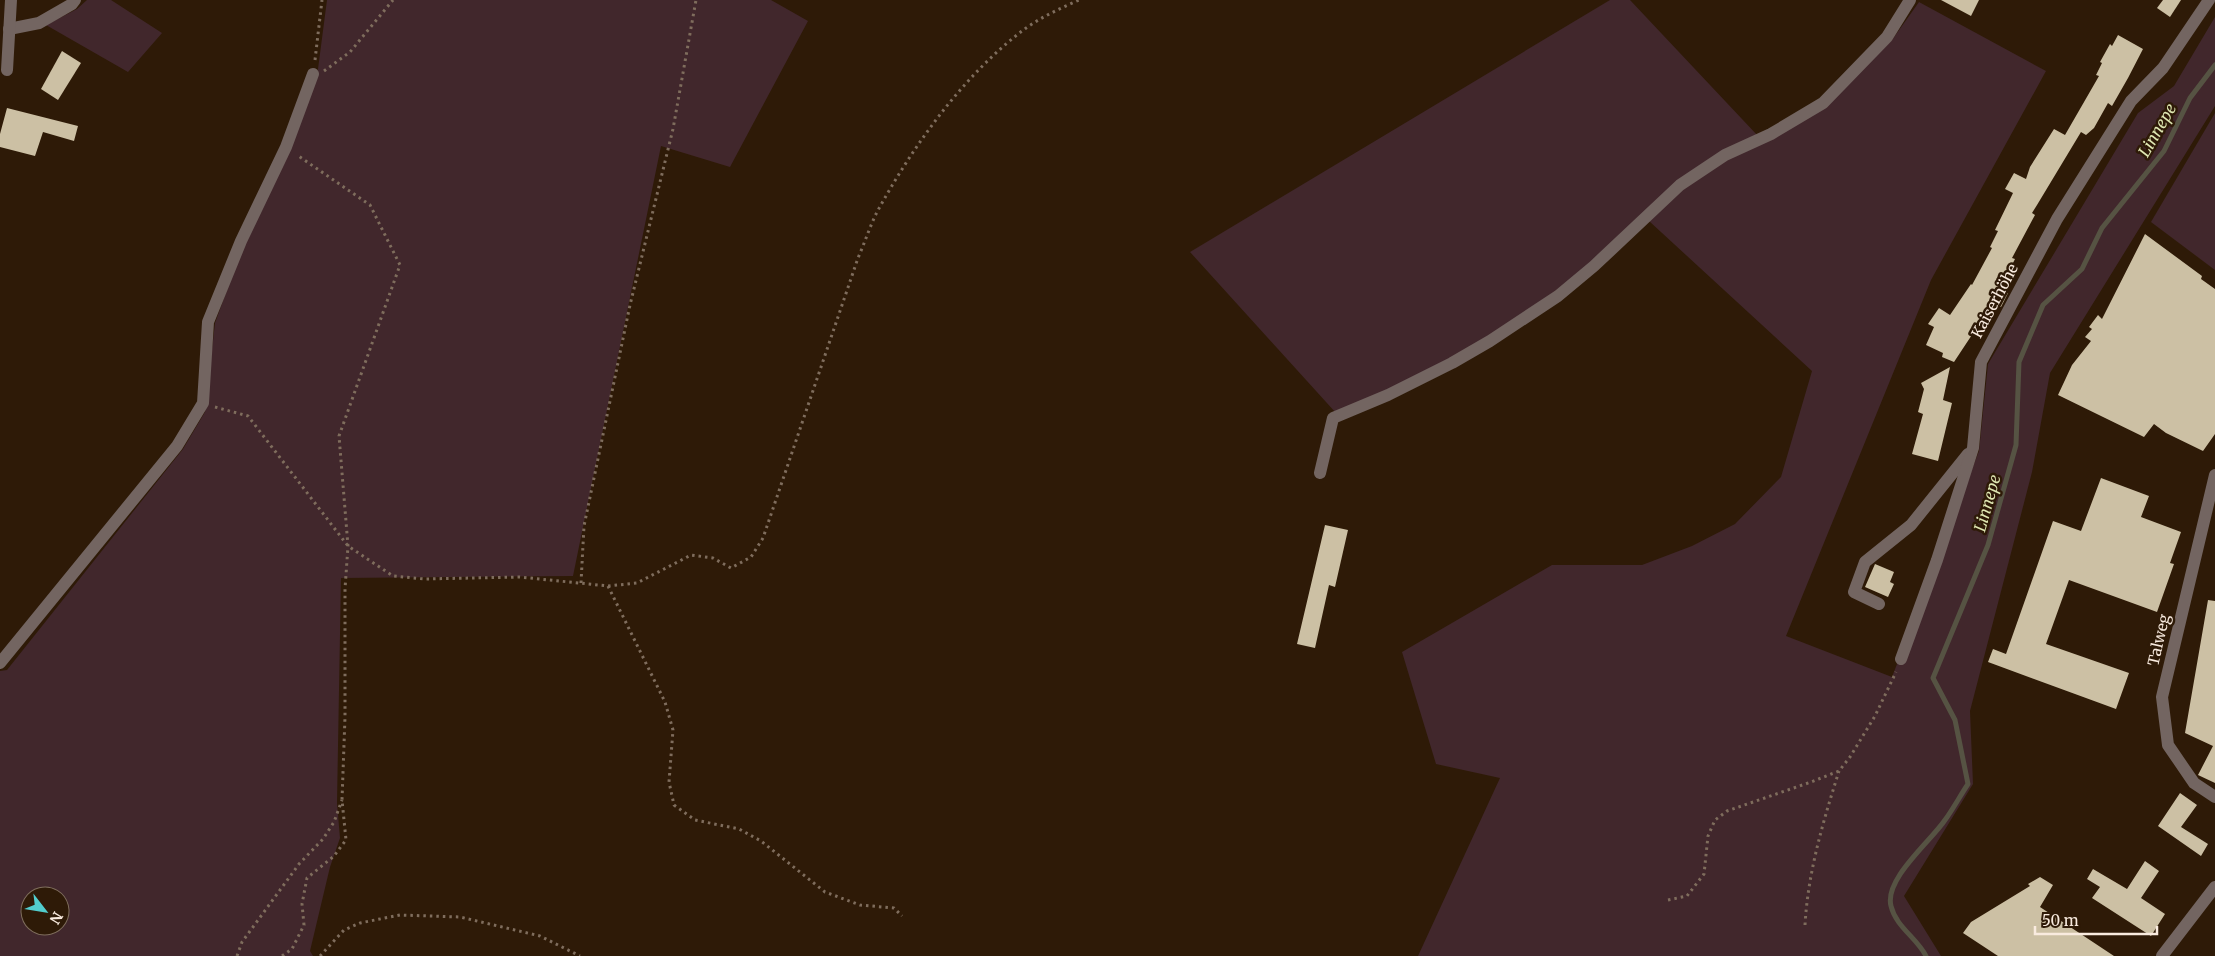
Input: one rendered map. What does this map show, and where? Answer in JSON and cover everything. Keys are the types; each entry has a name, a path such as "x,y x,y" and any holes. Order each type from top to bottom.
{"street":[{"path":"7,70 11,0"},
{"path":"9,30 39,23 72,4 75,0"},
{"path":"1320,473 1333,418 1388,395 1452,363 1490,341 1558,296 1594,266 1680,186 1725,155 1771,134 1823,102 1887,38 1910,0"},
{"name":"Kaiserhöhe","path":"1901,659 1937,560 1973,448 1981,362 2057,219 2131,101 2163,68 2210,0"},
{"path":"0,662 177,446 203,403 208,322 240,240 286,147 313,74"},
{"path":"1879,604 1854,592 1865,562 1911,524 1973,448"},
{"name":"Talweg","path":"2215,475 2162,697 2168,745 2194,783 2215,797"},
{"path":"2162,956 2215,887"}],"path":[{"path":"322,0 313,74 325,71 350,52 393,0"},
{"path":"581,583 584,526 630,305 673,129 696,0"},
{"path":"203,403 248,416 348,546 393,576 424,580 520,577 608,586 637,583 691,555 714,558 731,568 751,556 763,538 858,258 876,213 920,140 980,69 1022,31 1045,16 1079,0"},
{"path":"282,956 292,949 304,925 302,904 307,878 334,856 346,840 342,800 345,707 345,589 348,546 339,436 400,265 370,205 286,147"},
{"path":"608,586 665,702 673,730 669,782 674,805 696,820 740,829 761,841 825,892 860,905 894,908 902,916"},
{"path":"1805,926 1806,903 1817,849 1839,770 1850,757 1875,716 1901,659"},
{"path":"1668,900 1687,896 1704,874 1708,836 1715,820 1727,811 1812,782 1839,770"},
{"path":"237,956 247,935 299,864 323,839 334,822 342,800"},
{"path":"320,956 344,930 360,924 400,915 460,917 540,936 580,956"}],"shaded area":[{"path":"87,0 111,0 162,33 128,72 46,25 77,9"},
{"path":"327,0 771,0 808,21 730,167 661,146 573,576 341,578 337,803 340,838 330,867 310,951 313,956 0,956 0,671 7,670 183,449 205,412 215,323 244,243 291,144 318,69"},
{"path":"1610,0 1630,0 1758,136 1719,154 1586,267 1523,316 1427,372 1336,413 1190,252"},
{"path":"1919,2 2046,71 1931,280 1786,636 1892,677 1979,451 1988,364 2138,113 2174,86 2215,17 2215,106 2050,373 2032,472 1970,711 1973,784 1904,896 1941,956 1418,956 1500,778 1436,764 1402,652 1552,565 1642,565 1692,546 1735,524 1781,477 1812,371 1649,221 1679,191 1726,160 1823,108 1892,40"},
{"path":"2215,113 2215,270 2151,222"}],"building":[{"path":"1941,0 1979,0 1971,16"},
{"path":"2163,0 2181,0 2170,17 2157,8"},
{"path":"2118,35 2143,49 2128,78 2112,106 2108,103 2094,128 2086,135 2081,132 2032,213 2035,215 2012,258 2015,259 2000,289 2008,293 2001,307 1993,303 1954,362 1942,357 1943,353 1926,345 1934,327 1928,324 1939,308 1950,315 1972,285 1992,248 1990,247 1998,231 1995,230 2013,193 2005,189 2014,173 2026,179 2030,167 2054,129 2065,135 2099,76 2096,75 2102,63 2100,62 2110,44 2112,46"},
{"path":"62,51 81,63 58,100 41,89"},
{"path":"7,108 78,126 74,141 43,132 35,156 0,147 0,134"},
{"path":"2145,234 2202,276 2201,279 2215,289 2215,434 2203,451 2166,433 2154,424 2144,437 2058,395 2072,365 2091,341 2085,337 2092,329 2089,327 2098,315 2102,319"},
{"path":"1950,367 1943,400 1952,403 1938,461 1912,454 1923,414 1918,412 1924,389 1921,383"},
{"path":"2101,478 2149,496 2141,517 2181,532 2170,563 2174,564 2157,612 2069,580 2046,644 2129,673 2116,709 1988,662 1993,649 2006,654 2053,521 2081,531"},
{"path":"1325,525 1348,530 1335,587 1329,585 1315,648 1297,644"},
{"path":"1875,564 1894,572 1890,582 1894,584 1888,597 1865,587"},
{"path":"2208,600 2215,601 2215,783 2198,775 2213,746 2185,733"},
{"path":"2180,793 2197,805 2181,827 2208,844 2201,856 2158,826"},
{"path":"2145,861 2159,871 2141,898 2165,914 2151,936 2092,898 2100,887 2087,879 2093,869 2127,889"},
{"path":"2040,877 2053,885 2040,907 2114,956 1998,956 1963,933 1971,922 2030,886 2028,884"}],"waterway":[{"name":"Linnepe","path":"1926,956 1897,920 1891,906 1891,895 1901,872 1945,820 1968,784 1955,720 1933,678 1988,545 2016,445 2019,362 2043,305 2082,269 2102,228 2164,151 2190,98 2215,65"}]}
